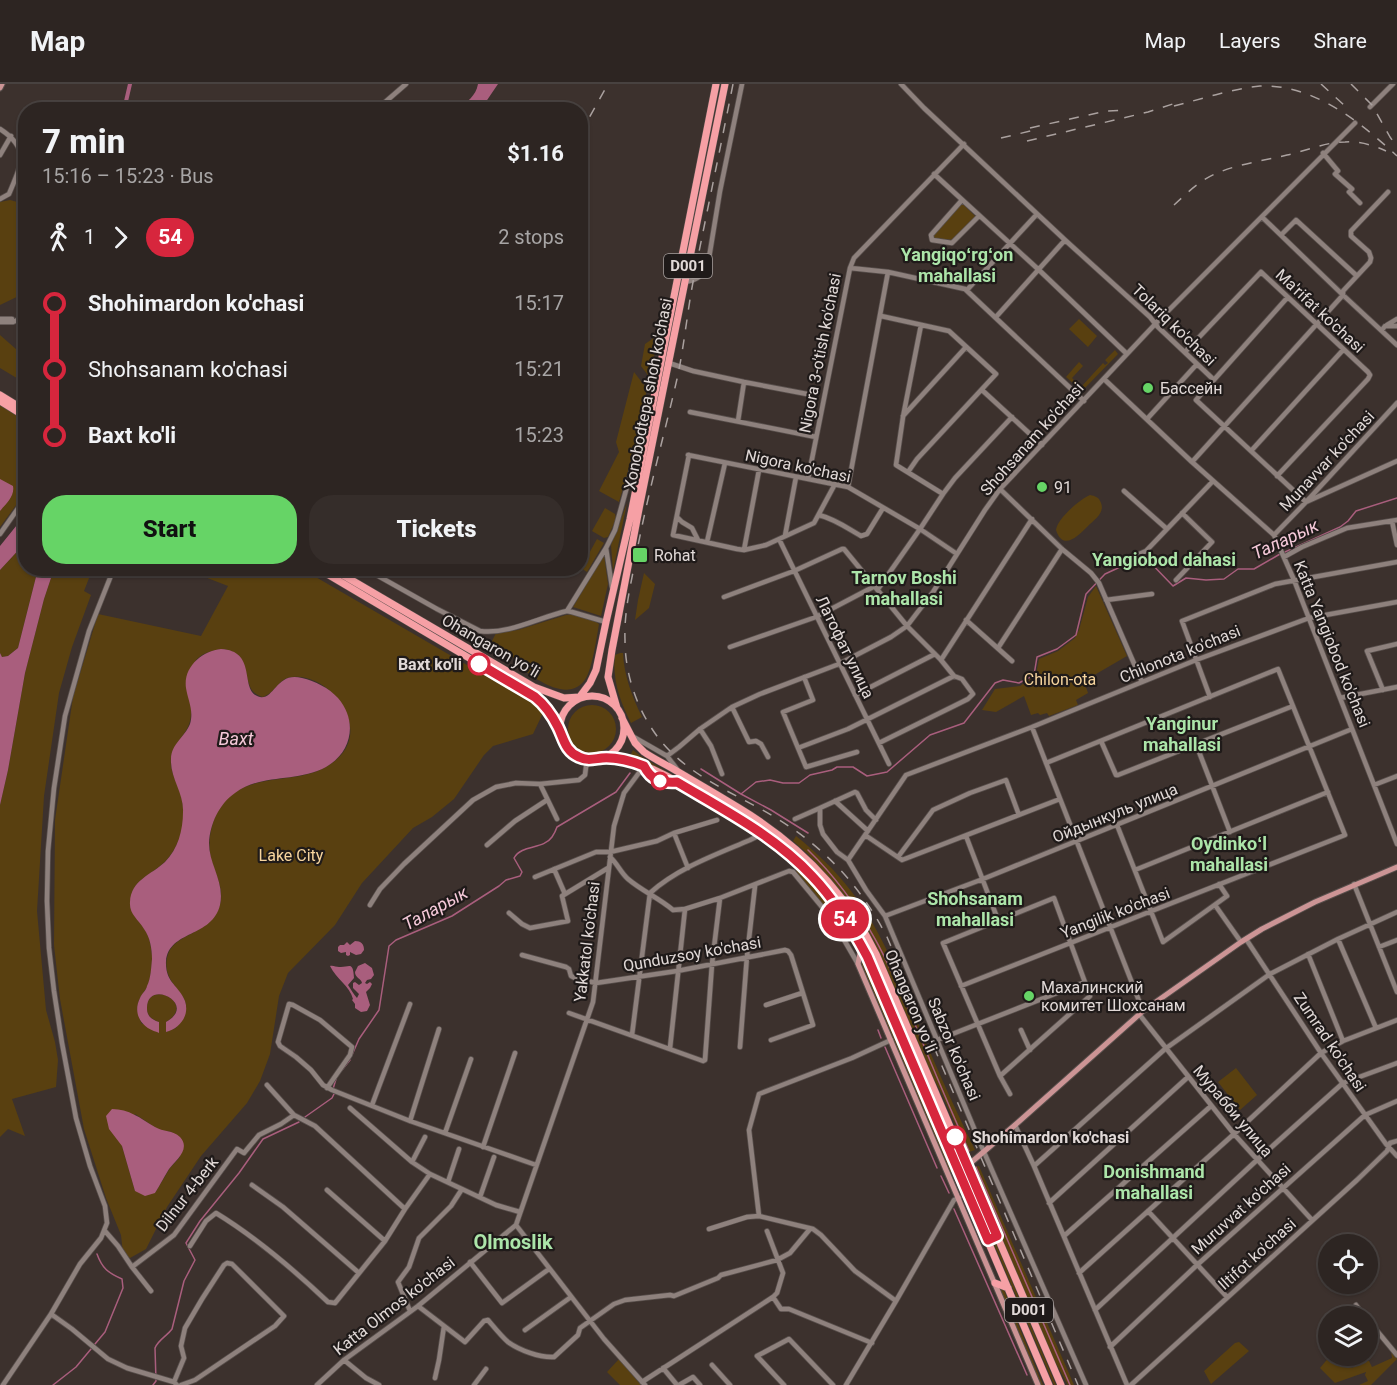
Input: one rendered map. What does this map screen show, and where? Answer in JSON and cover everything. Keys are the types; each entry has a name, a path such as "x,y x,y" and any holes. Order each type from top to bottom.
{"highway":[{"name":"Xonobodtepa shoh ko'chasi","path":"617,708 608,672 647,446 716,84"},
{"name":"Xonobodtepa shoh ko'chasi","path":"580,698 596,670 647,446 669,363 724,84"},
{"path":"0,396 18,406"},
{"path":"0,401 18,412"},
{"name":"Ohangaron yoʻli","path":"331,576 535,697 546,708 559,730"},
{"name":"Ohangaron yoʻli","path":"345,576 528,683 554,695 580,698"},
{"path":"554,695 581,690 590,683"},
{"path":"580,698 602,697 617,708"},
{"name":"D001","path":"559,730 564,712 580,698"},
{"name":"D001","path":"617,708 622,718"},
{"path":"602,758 614,752 619,744 624,731 622,718"},
{"name":"Ohangaron yoʻli","path":"622,718 637,745 644,752 768,826 803,855 833,887 858,922 873,948 1061,1385"},
{"path":"559,730 563,742 570,751 576,756 587,759"},
{"name":"D001","path":"587,759 602,758"},
{"name":"Ohangaron yoʻli","path":"602,758 624,760 666,776 759,831 798,862 833,901 872,966 1049,1385"},
{"path":"925,1092 934,1088"},
{"path":"959,1173 967,1166"},
{"path":"988,1240 997,1236"},
{"path":"995,1283 1008,1288"}],"main road":[{"path":"0,88 2,84"},
{"path":"967,1166 1141,1013 1243,941 1297,910 1397,867"},
{"name":"Ohangaron yoʻli","path":"862,947 858,964 1038,1385"}],"street":[{"path":"385,102 406,84"},
{"path":"684,282 700,276 708,264 742,84"},
{"name":"Tolariq ko'chasi","path":"901,84 1037,214 1150,316 1155,324 1214,380 1196,399 1306,502"},
{"path":"1370,107 1393,84"},
{"name":"Shohsanam ko'chasi","path":"667,756 732,707 840,664 907,626 933,592 1000,489 1155,324 1355,123"},
{"path":"0,129 11,136 18,146"},
{"path":"0,155 11,136"},
{"path":"964,144 854,258 850,268 888,272 967,290 1084,401"},
{"path":"1323,153 1338,171 1335,174 1352,189 1349,192 1360,203"},
{"path":"0,199 9,194 18,169"},
{"path":"934,174 1127,354"},
{"path":"1192,462 1343,295 1343,291 1371,258 1369,252 1351,236 1351,231 1388,192"},
{"path":"962,200 931,235 932,240 952,243 979,216"},
{"path":"967,290 1037,214"},
{"path":"1262,216 1343,295 1384,328 1397,345"},
{"path":"1281,235 1296,220 1357,276"},
{"path":"996,317 1065,240"},
{"name":"Nigora 3-o'tish ko'chasi","path":"808,479 850,268"},
{"path":"848,486 888,272"},
{"name":"Ma'rifat ko'chasi","path":"1185,352 1260,272 1368,372 1369,377 1277,476"},
{"path":"1214,380 1287,298"},
{"path":"881,316 949,331 996,374 916,459 908,472"},
{"path":"0,320 13,322 18,319"},
{"path":"1384,328 1397,319"},
{"path":"921,325 896,465 943,494"},
{"path":"1384,328 1397,326"},
{"path":"903,417 966,347"},
{"path":"1251,451 1343,350"},
{"path":"669,363 744,382 807,394"},
{"path":"1147,419 1197,364"},
{"name":"Katta Yangiobod ko'chasi","path":"1104,379 1274,535 1294,580 1397,844"},
{"path":"738,421 744,382"},
{"path":"982,390 1042,445"},
{"name":"Munavvar ko'chasi","path":"1274,535 1397,403"},
{"path":"690,412 816,437"},
{"path":"730,646 816,617 876,588 955,478 1012,417"},
{"path":"567,611 606,548 619,518 633,465 647,446"},
{"name":"Nigora ko'chasi","path":"677,517 688,455 848,486 957,554"},
{"path":"1306,502 1397,461"},
{"path":"707,542 725,463"},
{"path":"744,550 759,470"},
{"path":"785,536 796,477"},
{"path":"1117,564 1146,551 1213,481"},
{"path":"698,540 692,528 677,517 673,535 731,549 744,550 764,546 814,523 835,484"},
{"path":"1000,489 1098,581 1142,682"},
{"path":"1124,491 1167,529"},
{"path":"0,534 18,508"},
{"path":"819,515 840,523 861,536 867,534 883,508"},
{"path":"1176,580 1212,542 1182,513"},
{"path":"941,660 1032,519"},
{"path":"1284,557 1347,528 1394,521 1397,545"},
{"name":"Латофат улица","path":"779,539 889,764"},
{"path":"606,548 613,593"},
{"path":"724,597 794,571 843,549 907,626 954,676 962,679 973,694 968,699 879,743"},
{"path":"998,648 1062,549"},
{"path":"1210,698 1182,621 1275,584 1397,562"},
{"path":"3,1385 51,1314 80,1263 101,1238 105,1231 107,1216 76,1118 57,1018 49,948 47,902 48,851 64,717 88,631 111,576"},
{"path":"378,576 480,631 504,629 567,611 606,622"},
{"path":"1107,600 1152,594"},
{"name":"Chilonota ko'chasi","path":"848,860 905,776 1196,660 1309,618 1396,604"},
{"path":"966,620 1012,661"},
{"path":"1383,690 1367,651 1397,644"},
{"path":"855,695 935,654"},
{"path":"1047,763 1278,669 1328,792 1135,870"},
{"path":"798,748 848,729 954,676"},
{"path":"804,677 813,700 783,712 807,768 857,752"},
{"path":"1340,698 1397,687"},
{"path":"1101,741 1116,776 1293,706"},
{"path":"732,707 749,742 756,741 760,744 768,758"},
{"name":"Мурабби улица","path":"1032,727 1141,1013 1165,1048 1233,1134 1312,1220"},
{"path":"700,729 711,746 722,774"},
{"name":"Ойдынкуль улица","path":"885,916 1352,729"},
{"path":"632,735 667,756 681,774"},
{"path":"1196,744 1230,832"},
{"path":"370,905 380,889 404,864 474,800 496,787 516,783 540,784 579,780 585,775 587,759"},
{"name":"Yakkatol ko'chasi","path":"516,1225 594,998 614,826 628,786 644,766"},
{"path":"1374,785 1397,776"},
{"path":"898,857 933,810 1006,780 1019,815"},
{"path":"540,784 557,819"},
{"path":"795,819 855,792 866,810 876,820"},
{"name":"Yangilik ko'chasi","path":"961,986 1345,836 1328,792"},
{"path":"835,801 866,833 904,860 1060,799"},
{"path":"487,845 515,821 547,800"},
{"name":"Sabzor ko'chasi","path":"820,808 820,825 823,834 837,852 848,860 885,916 984,1152 1086,1385"},
{"path":"535,877 596,852 610,854 657,841 674,833 717,820"},
{"path":"1117,825 1164,942 1227,896 1220,884"},
{"path":"632,1035 650,893 688,868 756,837 759,831"},
{"path":"674,833 688,868"},
{"path":"966,836 998,920"},
{"path":"610,854 628,879 673,910 685,909 720,898 789,871 793,872 832,919 858,964"},
{"path":"793,872 798,862"},
{"path":"509,913 530,928 568,921 561,897 608,868"},
{"path":"554,869 565,894"},
{"path":"1354,884 1395,980 1397,992"},
{"path":"740,1047 755,886"},
{"path":"569,1013 705,1060 712,964 720,898"},
{"path":"1000,1076 1090,996 1054,898 943,942 977,1024 1000,1076 1010,1094"},
{"name":"Zumrad ko'chasi","path":"1215,905 1270,974 1365,1115 1397,1156"},
{"path":"670,1048 685,909"},
{"path":"1034,1166 1165,1048 1270,974 1370,923 1397,912"},
{"path":"1338,939 1376,1028"},
{"path":"1379,947 1397,940"},
{"name":"Qunduzsoy ko'chasi","path":"596,983 785,950 791,955 802,993"},
{"path":"1308,954 1343,1041"},
{"path":"522,955 566,967 571,976 596,983"},
{"path":"937,1040 1085,982"},
{"path":"766,1005 802,993 813,1025 771,1040"},
{"path":"330,1089 350,1055 352,1047 320,1020 289,1004 278,1042 330,1089 410,1121 536,1165"},
{"path":"372,1105 410,1004"},
{"path":"1079,1272 1322,1053 1343,1041 1397,1020"},
{"path":"410,1121 439,1029"},
{"path":"1021,1030 1030,1050"},
{"path":"759,1216 749,1130 759,1094 852,1058 891,1040"},
{"path":"483,1147 515,1053"},
{"path":"445,1133 471,1059"},
{"path":"1095,1310 1343,1083 1397,1063"},
{"path":"1049,1203 1188,1077"},
{"path":"267,1085 294,1115 315,1126 405,1209"},
{"name":"Muruvvat ko'chasi","path":"1110,1347 1197,1265 1365,1115 1397,1101"},
{"path":"1064,1236 1211,1106"},
{"path":"350,1108 412,1162 430,1174 496,1205 520,1212"},
{"name":"Dilnur 4-berk","path":"132,1267 174,1235 237,1149 244,1154 259,1136 294,1115"},
{"path":"1016,1125 1110,1347 1129,1385"},
{"path":"412,1162 425,1137"},
{"name":"Iltifot ko'chasi","path":"1129,1385 1357,1180 1387,1150 1390,1143 1397,1140"},
{"path":"448,1182 459,1149"},
{"path":"480,1197 495,1157"},
{"path":"190,1246 206,1221 216,1213 284,1261 328,1302 335,1303 385,1241 430,1174"},
{"path":"252,1185 283,1207 359,1273"},
{"path":"410,1311 399,1282 409,1267 419,1238 451,1206 462,1188"},
{"path":"327,1190 385,1241"},
{"path":"846,1385 954,1200 959,1198"},
{"path":"1148,1211 1227,1297"},
{"path":"709,1229 747,1217 759,1216 810,1229 821,1234 855,1271 896,1301"},
{"path":"516,1225 590,1322 643,1383 777,1293 783,1273 767,1231"},
{"name":"Katta Olmos ko'chasi","path":"316,1385 344,1360 418,1306 516,1225"},
{"path":"418,1306 465,1342 484,1321 488,1320 508,1342 536,1355 550,1358 578,1335 580,1328 614,1304 625,1299 674,1296 721,1275 777,1260 790,1252 810,1229"},
{"path":"105,1231 151,1291"},
{"path":"470,1262 502,1303 549,1269"},
{"path":"51,1314 108,1359 127,1368 177,1384 195,1380 275,1326 284,1316 232,1264 224,1265 184,1328 181,1346 184,1358 177,1384"},
{"path":"525,1330 571,1297"},
{"path":"773,1297 781,1309 789,1310 872,1343"},
{"path":"435,1378 444,1326"},
{"path":"1378,1332 1397,1355"},
{"path":"784,1385 757,1356 789,1339 833,1385"},
{"path":"344,1360 366,1378 379,1385"},
{"path":"712,1365 730,1385"},
{"path":"663,1368 678,1385 693,1377 700,1385"},
{"path":"474,1385 486,1369"}],"green space":[{"path":"10,200 18,202 18,296 0,305 0,202"},
{"path":"962,203 976,217 953,240 932,236"},
{"path":"1079,319 1097,336 1088,347 1069,329"},
{"path":"0,335 18,351 18,379 0,368"},
{"path":"658,335 650,378 641,366 645,344"},
{"path":"1115,350 1118,354 1082,391 1066,377 1079,362 1083,366 1072,378 1081,387 1103,363 1105,365 1108,363 1105,360"},
{"path":"634,372 647,389 635,447 619,502 599,491 619,452 616,442"},
{"path":"0,405 18,415 18,503 0,527"},
{"path":"1090,495 1097,497 1102,510 1096,519 1076,537 1067,541 1063,540 1056,530 1060,520 1075,505"},
{"path":"627,503 613,571 611,545"},
{"path":"605,508 615,514 616,519 608,537 604,538 592,531"},
{"path":"597,539 604,543 588,570 588,555"},
{"path":"18,551 18,576 36,576 18,648 8,656 2,657 0,653 0,570"},
{"path":"604,555 608,584 601,616 573,607"},
{"path":"644,573 655,584 649,608 635,620 638,600"},
{"path":"52,576 90,576 84,591 91,595 72,647 59,693 44,796 37,911 46,1010 58,1060 56,1087 12,1099 25,1136 8,1129 0,1137 0,805 25,673"},
{"name":"Lake City","path":"202,576 314,576 536,705 543,713 533,734 493,746 484,755 454,799 432,817 413,828 362,883 335,925 288,973 279,996 270,1054 260,1081 247,1103 201,1156 167,1207 146,1249 130,1258 123,1253 121,1235 106,1198 84,1129 60,999 54,945 55,820 73,697 98,614 201,636 228,586","holes":["221,649 233,652 244,664 250,687 263,697 284,680 292,677 306,678 319,683 331,692 341,703 348,716 350,729 348,743 341,755 327,767 311,773 243,788 229,797 217,813 211,830 210,850 220,886 220,904 213,919 175,944 170,950 166,967 171,981 186,1003 186,1008 176,1028 166,1032 166,1022 174,1015 176,1008 174,1001 168,997 161,994 154,995 149,1000 148,1014 159,1022 142,1024 139,1017 138,1002 148,983 152,956 147,933 132,912 130,903 135,887 165,862 180,835 183,807 180,791 173,776 171,758 175,746 190,721 191,675 194,663 210,652","135,1114 159,1130 172,1132 180,1157 170,1168 155,1193 135,1191 122,1146"]},
{"name":"Chilon-ota","path":"1096,586 1127,656 1084,681 1088,693 1076,700 1078,705 1049,716 1047,713 1031,715 1024,696 996,712 982,710 995,689 1020,686 1036,675 1039,659 1058,651 1075,638 1088,597"},
{"path":"573,614 592,619 599,624 588,674 579,686 563,689 544,683 521,668 522,662 489,647 496,633 518,630"},
{"path":"623,653 629,686 642,717 631,723 616,682 615,655"},
{"path":"592,705 609,712 616,729 609,746 592,753 575,746 568,729 575,712"},
{"path":"633,750 764,829 796,854 814,872 836,898 866,944 927,1083 925,1084 870,955 835,900 742,817 641,759 630,756"},
{"path":"796,836 838,876 874,925 975,1150 967,1151 875,943 861,919 834,883 793,841"},
{"path":"798,869 834,911 831,914 795,872"},
{"path":"863,959 919,1089 919,1094 955,1172 950,1172 861,963"},
{"path":"1236,1068 1257,1095 1240,1110 1218,1082"},
{"path":"979,1166 1074,1385 1068,1385 1050,1353 974,1169"},
{"path":"995,1241 1056,1385 1054,1385 993,1242"},
{"path":"1000,1289 1004,1290 1043,1385 1041,1385"},
{"path":"1239,1342 1249,1351 1211,1384 1204,1371"},
{"path":"1391,1351 1397,1359 1371,1385 1359,1385 1368,1381 1366,1372 1335,1383 1320,1368 1322,1366 1372,1367 1392,1358"},
{"path":"619,1359 641,1385 620,1385 607,1372"}],"water":[{"path":"478,84 498,84 486,102 467,102"},
{"path":"0,479 13,486 13,493 0,511"},
{"path":"18,524 18,551 0,570 0,546"},
{"path":"36,576 52,576 25,673 0,805 0,653 2,657 8,656 18,648"},
{"name":"Baхt","path":"221,649 233,651 240,657 250,688 260,697 265,697 287,678 294,677 312,681 326,688 338,698 344,707 350,726 349,736 342,753 326,767 303,775 268,780 245,787 229,798 220,809 213,822 209,843 211,859 219,881 220,905 216,916 209,923 182,938 169,951 166,968 170,979 185,1001 186,1012 179,1025 166,1032 166,1022 175,1015 177,1008 168,997 161,994 154,995 149,1000 147,1011 150,1017 159,1022 159,1033 143,1024 138,1015 138,1004 149,980 152,955 148,936 132,913 131,894 138,883 165,862 179,839 183,805 171,759 173,749 188,729 191,719 186,680 195,661 207,653"},
{"path":"355,941 363,945 364,950 361,954 356,955 350,952 348,956 346,952 338,951 340,945 347,942 350,945"},
{"path":"365,963 372,968 374,975 365,983 372,984 366,992 370,1005 367,1011 361,1012 355,1008 349,990 330,966 351,967 354,978 348,985 357,998 359,994 353,988 353,983 359,985 362,983 355,972 358,966"},
{"path":"112,1109 134,1115 158,1129 177,1135 183,1141 181,1154 155,1193 145,1196 135,1191 122,1146 109,1129 106,1116"}],"waterway":[{"path":"126,102 130,84"},
{"name":"Таларык","path":"1285,552 1340,527 1356,511 1397,498"},
{"name":"Таларык","path":"701,769 741,794 756,782 770,780 799,783 810,775 837,767 853,767 867,776 887,772 930,735 964,723 995,683 1003,680 1019,683 1034,675 1037,657 1057,649 1076,635 1086,594 1105,574 1144,556 1173,586 1186,578 1224,579 1238,569 1254,569 1280,554"},
{"name":"Таларык","path":"352,1055 359,1039 379,1010 389,946 396,940 452,916 506,880 520,876 522,872 514,858 518,854 548,841 557,827 616,792 630,773"},
{"path":"741,794 808,833"},
{"path":"808,850 846,893 888,963 969,1151"},
{"path":"878,1030 881,1038"},
{"path":"885,1047 937,1168"},
{"name":"Таларык","path":"342,1070 350,1060"},
{"name":"Таларык","path":"333,1089 336,1079"},
{"name":"Таларык","path":"305,1117 332,1098 334,1094"},
{"name":"Таларык","path":"153,1385 156,1381 155,1348 172,1329 184,1281 195,1260 186,1243 200,1221 263,1139 299,1122"},
{"path":"976,1167 1070,1385"},
{"path":"941,1176 949,1193"},
{"path":"954,1209 1027,1375"},
{"path":"95,1344 105,1332 123,1288 122,1279 106,1270 97,1254"},
{"path":"53,1385 76,1367 91,1349"}],"railway":[{"path":"588,120 608,84"},
{"path":"733,84 693,282 682,355 629,591 625,640 630,680 645,718 670,751 705,778 778,819 816,846 848,879 875,916 887,937 1078,1385"},
{"path":"1321,84 1345,106"},
{"path":"1351,84 1372,105 1397,147"},
{"path":"1174,106 1249,87 1280,87 1299,91 1317,98 1352,118 1397,156"},
{"path":"1027,141 1148,112 1182,101"},
{"path":"1030,128 1106,111 1127,110"},
{"path":"1001,138 1039,129"},
{"path":"1174,205 1209,177 1241,165 1338,142 1361,143 1386,151"}],"bus line":[{"name":"54","path":"479,664 542,703 549,711 565,745 573,754 592,760 602,758 635,762 644,766 648,775 663,783 677,782 759,831 812,876 844,917 867,956 988,1240 997,1236 955,1137"}],"place":[{"name":"Бассейн","path":"1148,388"},
{"name":"91","path":"1042,487"},
{"name":"Rohat","path":"640,555"},
{"name":"Baxt ko'li","path":"479,664"},
{"name":"Махалинский комитет Шохcанам","path":"1029,996"},
{"name":"Shohimardon ko'chasi","path":"955,1137"}],"district":[{"name":"Yangiqoʻrgʻon mahallasi","path":"957,264"},
{"name":"Yangiobod dahasi","path":"1164,559"},
{"name":"Tarnov Boshi mahallasi","path":"904,587"},
{"name":"Yanginur mahallasi","path":"1182,733"},
{"name":"Oydinkoʻl mahallasi","path":"1229,853"},
{"name":"Shohsanam mahallasi","path":"975,908"},
{"name":"Donishmand mahallasi","path":"1154,1181"},
{"name":"Olmoslik","path":"513,1242"}]}
